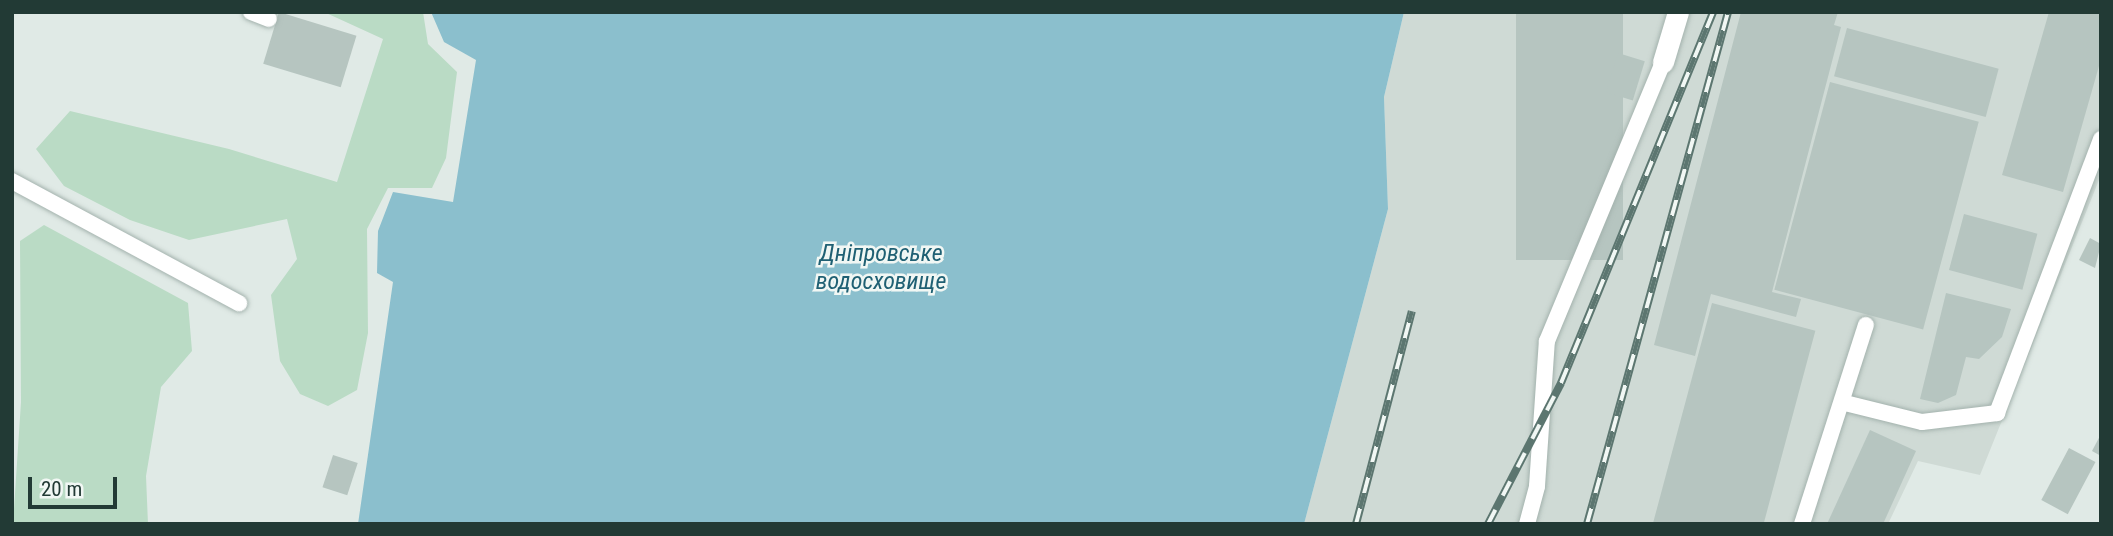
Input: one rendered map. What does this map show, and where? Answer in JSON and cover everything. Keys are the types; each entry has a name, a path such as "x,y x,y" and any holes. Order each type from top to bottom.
{"street":[{"path":"1663,62 1678,12"}],"lane":[{"path":"251,12 269,19"},
{"path":"1527,524 1537,486 1547,341 1663,62"},
{"path":"1845,403 1922,422 1997,413 2101,139"},
{"path":"12,181 239,303"},
{"path":"1802,524 1845,403 1866,325"}],"shaded area":[{"path":"1404,12 2101,12 2101,175 1980,475 1918,461 1888,524 1304,524 1388,209 1384,97"}],"green space":[{"path":"324,12 423,12 428,44 457,72 446,158 432,188 388,188 367,229 368,333 357,390 328,406 300,394 280,361 271,295 297,259 287,219 189,240 130,220 64,186 36,149 70,111 229,149 337,182 383,39"},
{"path":"44,225 188,303 192,351 161,387 146,476 148,524 13,524 21,402 20,241"}],"water":[{"name":"Дніпровське водосховище","path":"431,12 1404,12 1384,97 1388,209 1304,524 358,524 393,282 377,273 378,231 393,192 453,202 476,60 444,42"}],"building":[{"path":"279,12 356,36 341,87 263,64"},
{"path":"1516,12 1623,12 1623,260 1516,260"},
{"path":"1741,12 1838,12 1834,25 1841,27 1772,292 1801,299 1796,317 1711,294 1695,356 1654,345"},
{"path":"2049,12 2101,12 2101,59 2063,192 2002,175"},
{"path":"1847,28 1999,69 1986,117 1834,76"},
{"path":"1618,53 1645,61 1633,100 1606,92"},
{"path":"1830,82 1979,122 1923,330 1774,290"},
{"path":"1964,214 2037,234 2022,290 1949,270"},
{"path":"2090,238 2101,244 2095,268 2079,260"},
{"path":"1946,293 2011,309 2002,337 1979,359 1966,357 1956,395 1938,403 1920,399"},
{"path":"1712,303 1815,331 1764,524 1653,523"},
{"path":"1870,430 1916,451 1883,524 1827,524"},
{"path":"2101,434 2101,456 2092,451"},
{"path":"2069,448 2095,462 2068,514 2041,500"},
{"path":"333,455 358,463 347,495 322,487"}],"railway":[{"path":"1488,524 1561,383 1713,12"},
{"path":"1587,524 1728,12"},
{"path":"1356,524 1412,311"}]}
